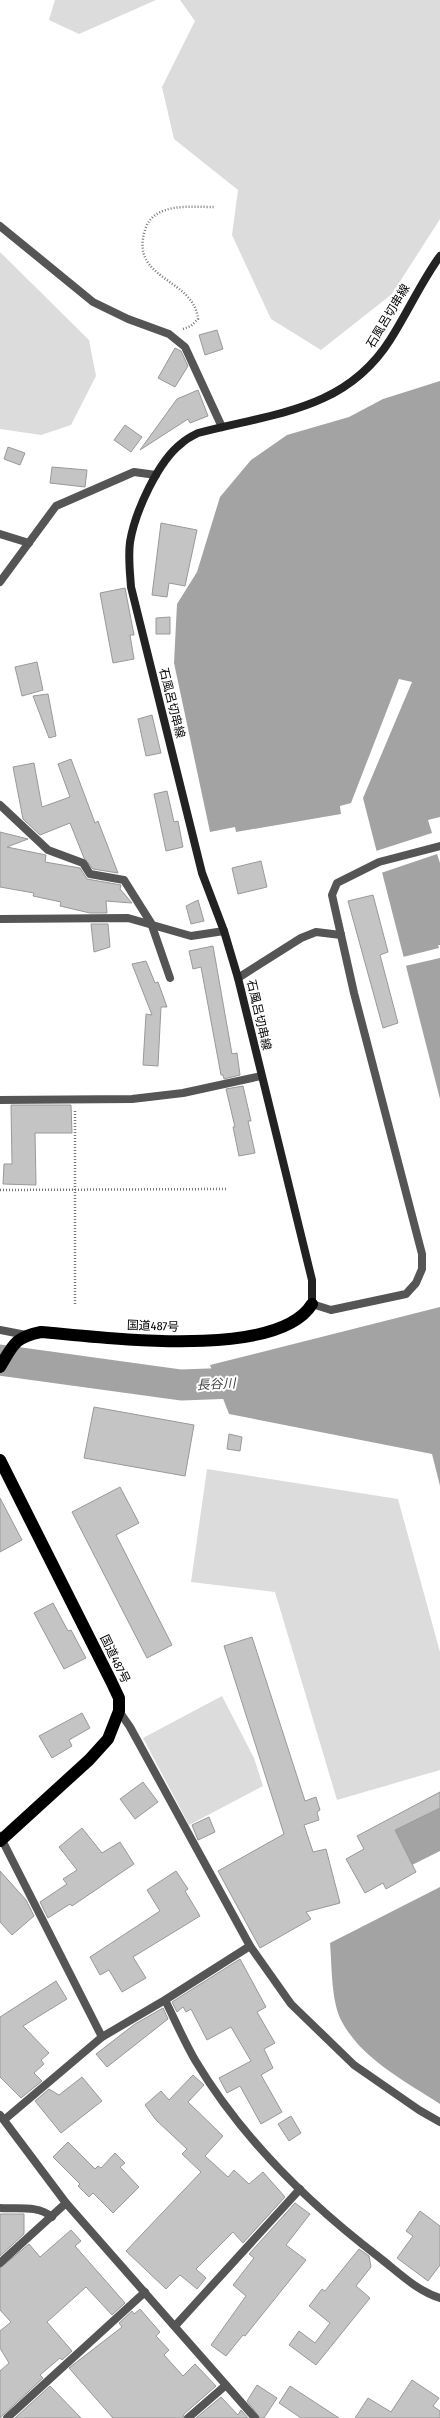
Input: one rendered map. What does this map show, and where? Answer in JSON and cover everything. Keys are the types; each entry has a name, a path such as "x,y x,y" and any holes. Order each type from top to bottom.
{"highway":[{"name":"国道487号","path":"0,1367 15,1341 26,1335 41,1332 148,1342 193,1342 238,1337 293,1323 306,1315 312,1304"},
{"name":"国道487号","path":"0,1460 111,1681 119,1698 119,1711"},
{"path":"1,1839 89,1760 108,1739 119,1711"}],"main road":[{"name":"石風呂切串線","path":"312,1304 312,1280 238,978 224,931 202,873 131,587 129,566 130,541 137,517 156,475 169,456 182,443 198,433 316,403 345,388 369,368 390,340 427,274 440,256"}],"street":[{"path":"0,226 93,302 128,319 169,334 185,346 222,427"},
{"path":"0,582 56,506 134,472 156,475"},
{"path":"0,534 29,543"},
{"path":"0,805 48,850 82,863 90,874 124,880 151,923 170,978"},
{"path":"312,1304 331,1310 406,1294 416,1283 422,1269 422,1254 332,895 337,883 379,862 440,846"},
{"path":"0,919 128,918 151,923 191,936 224,931"},
{"path":"238,978 301,938 316,932 341,935"},
{"path":"0,1100 132,1098 183,1093 261,1076"},
{"path":"0,1330 26,1335"},
{"path":"119,1711 130,1727 250,1946 291,2004 354,2065 418,2110 440,2122"},
{"path":"1,1839 102,2037"},
{"path":"250,1946 166,2000 102,2037 2,2118 66,2203 255,2418"},
{"path":"166,2000 195,2059 244,2130 300,2189 362,2245 418,2287 440,2298"},
{"path":"175,2326 300,2189"},
{"path":"0,2263 66,2203"},
{"path":"0,2208 35,2209 46,2211 52,2217"},
{"path":"7,2418 145,2292"},
{"path":"188,2418 226,2385"}],"path":[{"path":"169,334 191,326 198,319 197,308 190,299 153,268 143,257 140,243 147,223 158,213 179,207 214,207"},
{"path":"75,1099 75,1304"},
{"path":"0,1190 227,1189"}],"shaded area":[{"path":"55,0 156,0 79,34 49,20"},
{"path":"180,0 440,0 440,219 392,294 321,350 271,319 232,235 238,190 174,139 162,87 195,21"},
{"path":"0,252 89,340 96,376 71,425 41,435 0,429"},
{"path":"440,381 440,1099 363,798 412,682 399,679 351,803 340,806 341,814 236,832 235,827 210,832 174,663 177,604 197,572 220,497 251,460 287,435 349,417 383,399"},
{"path":"440,1307 440,1486 432,1454 229,1414 210,1365"},
{"path":"207,1469 398,1499 440,1652 440,1770 337,1800 275,1592 191,1582"},
{"path":"222,1696 254,1758 263,1786 189,1825 143,1738"},
{"path":"440,1808 440,1851 412,1865 395,1830"},
{"path":"440,1887 440,2104 399,2078 373,2059 361,2048 342,2022 338,2014 334,1994 330,1943"}],"pier":[{"path":"440,817 440,863 437,854 381,873 376,851 432,833 428,820"},
{"path":"438,945 440,945 440,958 405,966 403,957 439,948"}],"building":[{"path":"217,330 223,349 205,355 199,335"},
{"path":"175,348 181,351 188,366 175,387 158,378"},
{"path":"198,390 208,416 190,423 188,419 140,450 177,399"},
{"path":"125,425 142,437 131,452 114,440"},
{"path":"8,447 25,453 20,465 4,459"},
{"path":"52,467 87,470 85,487 50,483"},
{"path":"161,523 197,530 185,586 169,583 167,597 152,595"},
{"path":"125,588 134,635 130,635 134,659 113,663 100,593"},
{"path":"170,617 170,634 156,634 156,618"},
{"path":"37,662 43,690 22,696 15,667"},
{"path":"48,694 56,736 49,738 33,696"},
{"path":"152,715 161,753 146,756 138,719"},
{"path":"71,759 95,823 98,821 118,873 93,869 84,858 70,823 40,835 23,819 13,767 34,763 42,807 70,797 58,764"},
{"path":"167,791 174,822 178,821 183,847 166,851 154,794"},
{"path":"0,832 28,839 7,847 46,855 45,862 80,868 87,879 121,885 120,889 132,903 106,901 107,913 90,913 60,906 61,902 33,896 34,893 0,887"},
{"path":"261,861 267,887 238,894 232,868"},
{"path":"373,895 388,952 380,955 398,1023 383,1028 348,901"},
{"path":"198,900 204,921 191,924 186,906"},
{"path":"91,924 108,924 110,947 94,952"},
{"path":"213,946 232,1054 237,1053 240,1075 224,1079 223,1075 221,1075 201,967 193,969 189,951"},
{"path":"146,961 155,983 158,982 167,1007 161,1007 158,1066 143,1065 146,1014 152,1015 132,964"},
{"path":"243,1086 251,1121 248,1121 255,1153 239,1156 233,1127 235,1127 226,1089"},
{"path":"11,1105 71,1105 72,1133 35,1133 36,1185 3,1184 4,1164 12,1164"},
{"path":"94,1407 194,1425 185,1476 84,1458"},
{"path":"229,1434 242,1437 240,1451 227,1449"},
{"path":"120,1487 139,1523 116,1535 172,1645 147,1658 72,1512"},
{"path":"0,1498 22,1540 0,1552"},
{"path":"53,1603 68,1631 71,1630 86,1658 64,1669 34,1613"},
{"path":"252,1637 305,1801 316,1797 320,1810 317,1812 319,1820 304,1825 313,1852 326,1849 340,1903 306,1912 311,1919 260,1948 218,1871 284,1834 224,1646"},
{"path":"82,1713 90,1728 69,1740 72,1746 52,1758 39,1736"},
{"path":"143,1782 158,1802 135,1819 120,1799"},
{"path":"440,1792 440,1808 395,1830 416,1872 386,1889 383,1883 365,1893 346,1859 364,1849 357,1836"},
{"path":"209,1817 215,1832 198,1840 192,1825"},
{"path":"82,1828 102,1853 120,1842 134,1864 72,1906 70,1904 48,1918 40,1902 67,1884 63,1879 77,1870 59,1847"},
{"path":"0,1871 26,1900 34,1916 12,1935 0,1922"},
{"path":"176,1871 188,1889 185,1891 200,1916 133,1957 146,1978 122,1992 109,1970 100,1975 90,1957 160,1911 147,1890"},
{"path":"240,1959 266,2007 257,2012 275,2043 264,2049 273,2068 261,2075 282,2112 261,2124 240,2086 227,2093 219,2078 251,2061 231,2027 207,2040 191,2009 186,2012 183,2007 177,2012 172,2002"},
{"path":"56,1981 67,1999 23,2026 49,2053 41,2060 44,2064 34,2073 42,2081 21,2098 0,2077 0,2017"},
{"path":"163,2008 168,2019 107,2067 96,2054 135,2024"},
{"path":"193,2075 204,2085 188,2102 223,2136 205,2156 228,2177 234,2170 249,2184 263,2172 285,2197 243,2243 233,2232 196,2269 206,2278 197,2289 180,2275 166,2289 126,2251 201,2172 182,2154 187,2149 156,2120 145,2105 161,2091 169,2100"},
{"path":"82,2077 102,2101 61,2133 35,2101 49,2089 59,2095"},
{"path":"291,2116 301,2133 289,2141 278,2124"},
{"path":"68,2142 95,2169 98,2166 101,2168 115,2153 125,2163 120,2167 139,2187 113,2213 93,2193 89,2197 78,2186 80,2184 53,2157"},
{"path":"295,2203 310,2214 286,2245 306,2260 245,2336 243,2335 226,2356 211,2345 246,2296 233,2285 254,2258 249,2254"},
{"path":"420,2211 440,2226 440,2265 428,2281 397,2258 413,2236 406,2231"},
{"path":"0,2214 24,2214 24,2234 0,2256"},
{"path":"71,2230 81,2241 75,2246 125,2303 112,2315 86,2287 47,2322 72,2351 62,2360 60,2358 40,2375 43,2378 0,2418 0,2371 9,2363 0,2348 0,2331 11,2322 0,2310 0,2268 29,2244 40,2257"},
{"path":"359,2249 369,2256 371,2267 356,2286 370,2298 316,2365 289,2345 299,2331 315,2343 330,2323 309,2306 322,2289 325,2291"},
{"path":"140,2309 160,2332 156,2336 169,2350 164,2355 183,2376 195,2364 216,2386 184,2414 183,2418 113,2418 69,2368 122,2327 119,2323 132,2311 134,2314"},
{"path":"412,2380 439,2398 433,2406 440,2411 440,2418 355,2418 368,2398 391,2412"},
{"path":"257,2385 277,2398 264,2418 260,2418 247,2401"},
{"path":"50,2386 81,2418 15,2418"},
{"path":"290,2386 339,2418 301,2418 279,2403"},
{"path":"221,2397 238,2415 241,2410 248,2418 196,2418"}],"waterway":[{"name":"長谷川","path":"0,1360 181,1385 260,1382"}]}
